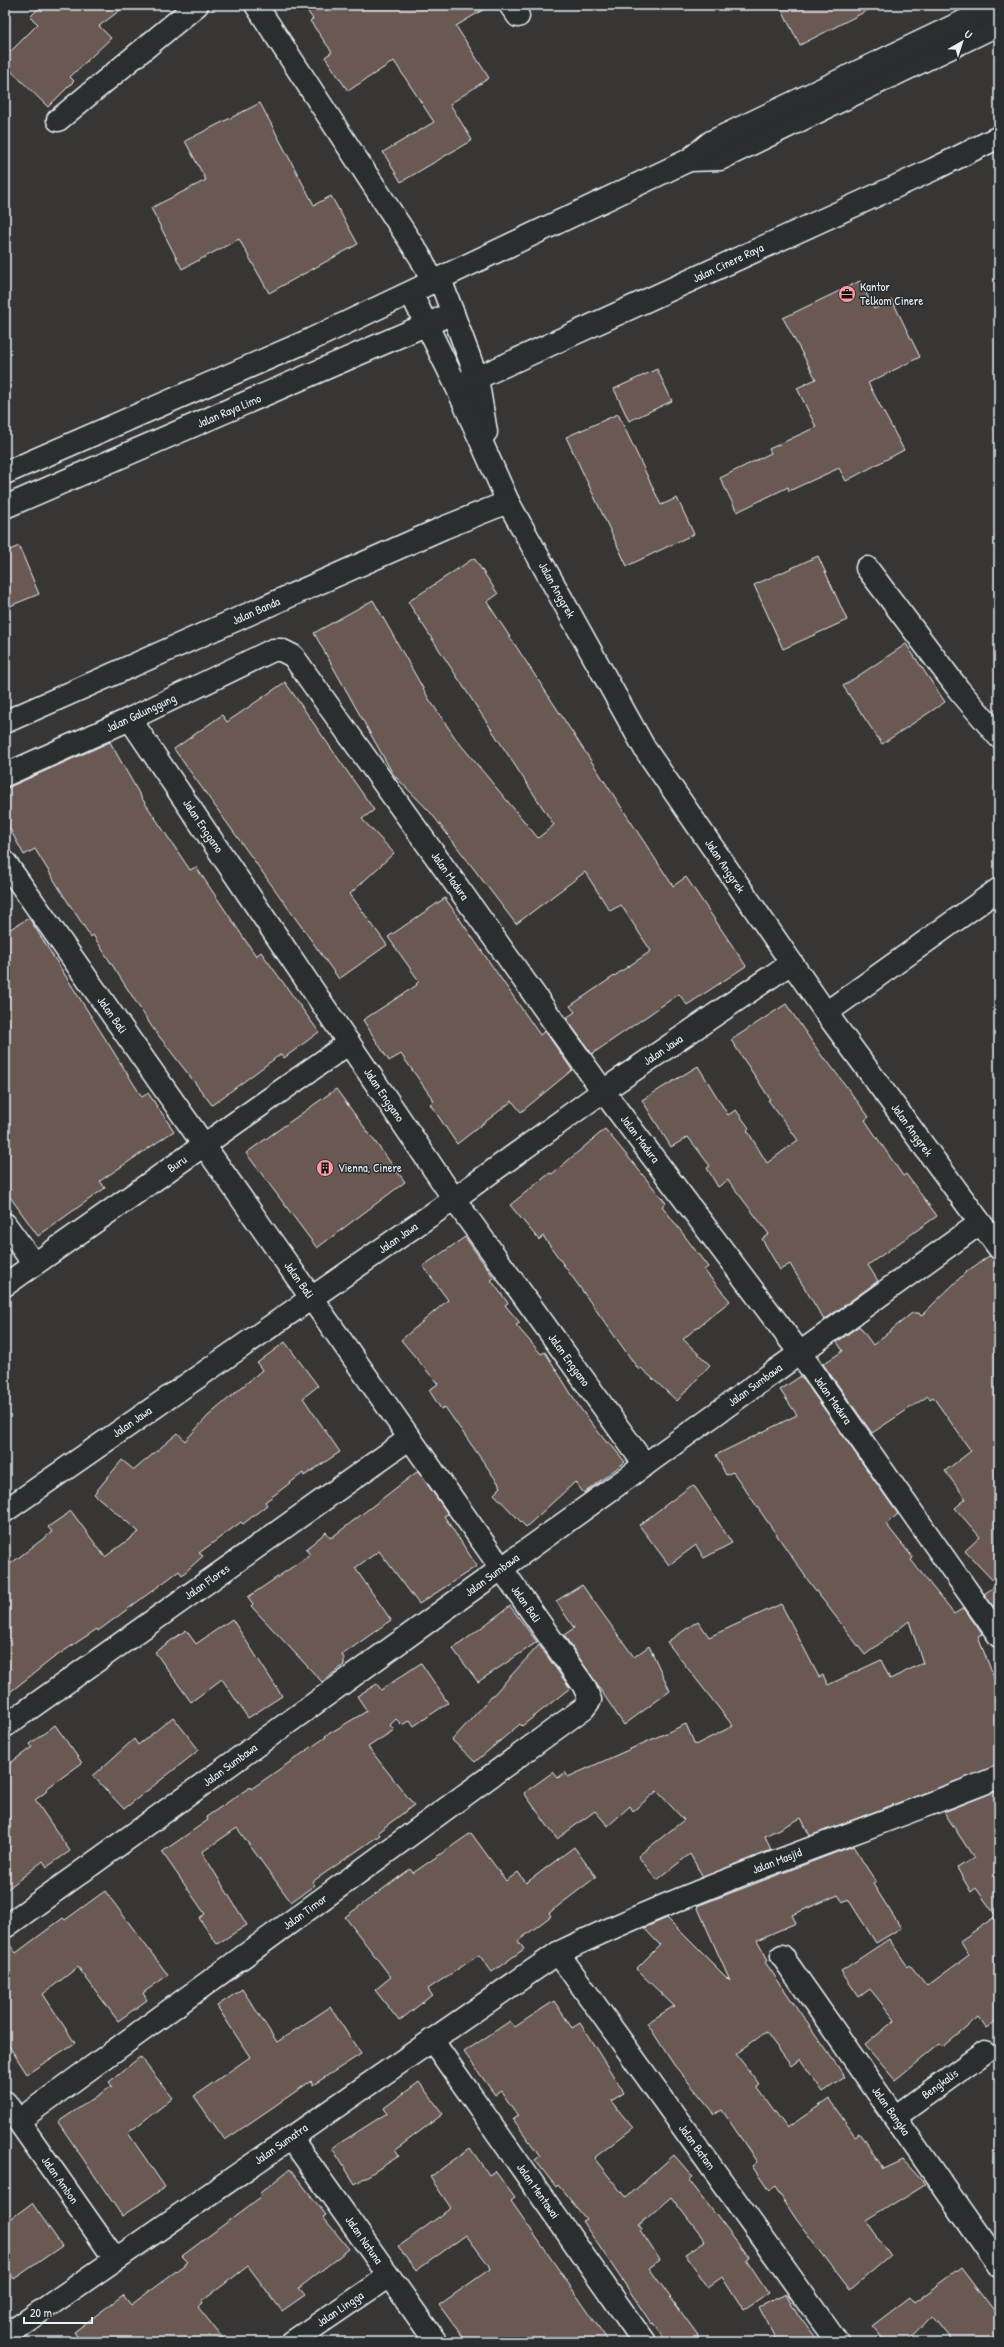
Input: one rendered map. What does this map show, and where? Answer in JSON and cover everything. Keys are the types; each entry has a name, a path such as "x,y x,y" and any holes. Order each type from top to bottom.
{"street":[{"path":"58,120 197,5"},
{"name":"Jalan Anggrek","path":"256,5 436,281 453,313 477,378 490,460"},
{"path":"5,473 303,343 411,293 689,160 711,142 998,5"},
{"path":"689,160 720,159 999,24"},
{"name":"Jalan Cinere Raya","path":"456,385 477,378 934,169 999,137"},
{"name":"Jalan Anggrek","path":"411,293 456,385 508,502 645,749 826,1013 999,1248"},
{"name":"Jalan Raya Limo","path":"5,507 426,326 453,313"},
{"name":"Jalan Banda","path":"5,722 443,528 508,502"},
{"path":"867,568 959,690 999,737"},
{"name":"Jalan Galunggung","path":"5,775 130,719 277,649"},
{"name":"Jalan Madura","path":"277,649 293,656 603,1091 800,1353 999,1636"},
{"name":"Jalan Enggano","path":"130,719 454,1199 645,1465"},
{"name":"Jalan Bali","path":"5,862 584,1686 590,1700"},
{"path":"826,1013 999,889"},
{"name":"Jalan Jawa","path":"5,1511 454,1199 603,1091 791,963"},
{"name":"Buru","path":"5,1285 349,1043"},
{"name":"Jalan Sumbawa","path":"5,1927 980,1223"},
{"path":"5,1224 34,1264"},
{"name":"Jalan Flores","path":"5,1726 410,1438"},
{"name":"Jalan Timor","path":"18,2121 584,1708 590,1700"},
{"name":"Jalan Masjid","path":"558,1953 603,1931 782,1859 999,1777"},
{"name":"Jalan Sumatra","path":"5,2336 558,1953"},
{"name":"Jalan Batam","path":"558,1953 837,2342"},
{"name":"Jalan Bangka","path":"782,1956 996,2257"},
{"name":"Jalan Mentawai","path":"432,2040 644,2342"},
{"name":"Bengkalis","path":"895,2116 985,2052"},
{"name":"Jalan Ambon","path":"5,2102 115,2259"},
{"name":"Jalan Natuna","path":"291,2138 436,2342"},
{"name":"Jalan Lingga","path":"292,2342 389,2276"}],"building":[{"path":"42,5 127,5 99,26 111,38 70,77 74,81 48,107 5,65 5,57 38,24 30,17"},
{"path":"303,5 491,5 456,26 489,78 450,104 472,140 401,182 383,152 434,122 394,61 348,91 325,57 332,52 310,21 313,19"},
{"path":"779,5 878,5 800,45"},
{"path":"260,103 314,205 331,196 358,244 269,293 239,239 182,269 151,208 206,180 185,141"},
{"path":"860,281 874,309 892,300 920,357 868,383 904,450 846,481 839,468 789,491 788,487 737,512 720,478 771,453 769,449 816,427 797,388 816,379 783,318"},
{"path":"657,369 672,401 629,421 614,389"},
{"path":"618,414 661,505 677,498 694,534 627,566 566,437"},
{"path":"19,546 39,594 5,608 5,552"},
{"path":"818,556 847,620 783,649 754,585"},
{"path":"474,558 498,594 487,602 673,886 686,877 746,966 687,1005 679,994 592,1054 566,1018 575,1012 570,1006 651,951 621,905 610,911 585,872 516,924 431,813 393,774 314,633 373,600 429,699 456,739 538,838 554,825 408,602"},
{"path":"906,644 945,702 882,744 843,686"},
{"path":"285,682 374,810 362,819 394,853 350,894 387,945 339,979 174,749 222,715 227,722"},
{"path":"110,742 141,797 190,870 196,867 256,956 261,952 319,1032 284,1058 281,1054 212,1105 152,1027 93,935 91,937 64,896 35,849 24,855 5,820 5,789"},
{"path":"445,898 540,1035 545,1031 572,1070 521,1112 512,1101 457,1144 430,1104 434,1101 401,1054 389,1061 363,1020 417,985 416,984 419,981 388,937"},
{"path":"29,918 142,1097 148,1093 174,1131 100,1181 105,1188 38,1236 5,1190 5,932"},
{"path":"786,1004 824,1059 825,1058 869,1117 865,1120 903,1176 906,1174 937,1216 868,1265 878,1281 824,1320 790,1264 780,1270 762,1239 769,1234 728,1180 718,1187 707,1168 710,1166 688,1137 671,1147 642,1100 698,1066 728,1115 736,1110 749,1128 747,1130 767,1163 798,1140 768,1100 770,1099 731,1040"},
{"name":"Vienna, Cinere","path":"336,1089 405,1182 317,1248 246,1153"},
{"path":"605,1129 666,1203 662,1206 708,1267 704,1270 730,1301 683,1339 710,1365 677,1401 641,1368 639,1370 543,1236 539,1240 510,1205 550,1173 552,1174"},
{"path":"465,1237 494,1278 491,1280 508,1303 505,1305 520,1323 516,1325 541,1354 545,1352 580,1408 607,1443 609,1442 625,1462 584,1493 575,1482 526,1527 494,1494 501,1487 445,1407 441,1409 429,1390 438,1384 401,1340 448,1300 423,1266"},
{"path":"989,1256 999,1260 999,1614 984,1594 997,1585 965,1551 980,1537 955,1508 966,1499 945,1471 971,1451 933,1397 930,1399 928,1396 872,1433 823,1364 843,1351 837,1342 859,1326 873,1345 912,1313 919,1313 921,1316 966,1272"},
{"path":"285,1342 318,1386 303,1398 340,1452 304,1476 303,1473 265,1502 267,1505 243,1524 241,1522 199,1553 203,1556 182,1575 179,1571 98,1631 97,1629 52,1659 5,1696 5,1568 52,1532 48,1527 71,1511 105,1557 139,1532 94,1494 122,1460 134,1470 178,1433 185,1441 208,1416 262,1370 257,1363"},
{"path":"801,1376 898,1514 886,1524 913,1558 911,1560 954,1614 964,1608 982,1634 978,1637 995,1680 999,1679 999,1765 810,1836 801,1818 765,1836 771,1850 703,1877 690,1854 657,1880 638,1856 684,1820 657,1791 633,1811 630,1806 608,1826 595,1811 557,1839 524,1793 553,1772 558,1778 565,1772 568,1777 686,1724 695,1745 733,1726 667,1642 698,1621 709,1637 781,1604 819,1677 823,1675 828,1685 881,1660 890,1679 923,1663 909,1621 865,1655 810,1583 733,1472 726,1475 716,1455 797,1415 780,1390"},
{"path":"418,1471 448,1514 444,1516 477,1566 419,1604 379,1551 355,1568 391,1620 342,1655 344,1658 344,1665 322,1682 251,1606 253,1604 248,1597 310,1555 306,1549 326,1532 331,1538"},
{"path":"691,1486 695,1487 732,1543 704,1558 696,1545 669,1565 639,1525"},
{"path":"582,1585 634,1657 649,1646 670,1691 624,1725 564,1635 574,1628 556,1601"},
{"path":"510,1606 537,1642 478,1682 453,1649"},
{"path":"232,1619 282,1696 248,1718 222,1679 191,1702 155,1652 186,1630 196,1644"},
{"path":"539,1645 570,1688 522,1726 520,1724 475,1762 452,1740"},
{"path":"421,1663 448,1703 414,1726 410,1720 402,1725 396,1719 390,1725 394,1730 368,1747 414,1805 378,1832 380,1835 312,1882 315,1885 291,1902 237,1828 202,1852 247,1925 217,1944 199,1918 205,1914 162,1852 208,1820 206,1817 250,1787 251,1789 326,1737 325,1736 367,1711 357,1696 377,1684 381,1690"},
{"path":"173,1717 199,1750 124,1809 93,1776 134,1739 138,1745"},
{"path":"55,1725 82,1763 46,1789 47,1791 35,1800 70,1851 47,1867 43,1861 5,1891 5,1767 32,1747 30,1744"},
{"path":"999,1790 999,2019 986,2028 978,2017 942,2047 939,2044 895,2080 865,2045 895,2020 870,1989 859,1997 841,1971 889,1939 908,1967 910,1965 927,1986 969,1955 960,1941 996,1916 976,1888 971,1892 957,1868 974,1858 944,1812"},
{"path":"471,1833 506,1881 518,1872 526,1883 574,1847 596,1877 549,1913 551,1916 518,1941 524,1949 492,1972 479,1955 428,1989 432,1995 399,2021 375,1990 391,1977 345,1917 410,1869 413,1873"},
{"path":"853,1846 876,1882 873,1884 901,1928 876,1943 848,1899 843,1902 838,1895 792,1915 796,1923 757,1940 768,1960 765,1962 845,2077 823,2092 800,2059 791,2066 766,2032 736,2054 760,2085 757,2087 787,2128 829,2099 855,2136 859,2133 884,2169 903,2160 925,2184 866,2221 890,2256 850,2290 796,2219 775,2187 769,2191 752,2166 757,2162 722,2110 715,2114 674,2065 647,2023 674,2006 636,1969 660,1945 644,1928 667,1918 730,1981 697,1906"},
{"path":"105,1891 168,1975 143,1993 147,2000 118,2021 78,1967 43,1994 75,2043 27,2074 5,2040 5,1939 16,1953 63,1918 65,1920"},
{"path":"242,1989 277,2042 330,2007 361,2054 313,2085 311,2081 225,2140 194,2096 250,2057 217,2006"},
{"path":"554,2001 572,2028 580,2023 624,2093 611,2101 633,2128 594,2158 626,2198 674,2155 693,2177 689,2180 749,2258 746,2260 768,2293 743,2310 722,2277 708,2287 685,2254 705,2241 671,2197 639,2225 642,2229 640,2230 660,2260 649,2268 703,2342 667,2342 653,2323 652,2324 582,2221 586,2219 558,2185 556,2187 535,2160 540,2156 513,2119 518,2116 501,2091 495,2095 464,2052 510,2021 515,2027"},
{"path":"140,2057 173,2098 128,2133 165,2187 122,2216 58,2122 112,2086 109,2082"},
{"path":"419,2082 443,2114 395,2150 399,2156 355,2184 332,2148 387,2113 384,2108"},
{"path":"470,2148 489,2175 495,2171 515,2198 511,2201 609,2342 467,2342 439,2305 490,2269 488,2264 466,2235 416,2271 398,2247 451,2208 430,2177"},
{"path":"290,2169 326,2215 323,2217 349,2249 299,2288 305,2295 282,2311 248,2266 201,2302 202,2304 198,2307 226,2342 81,2342 74,2332 123,2295 131,2305 188,2262 182,2256 262,2196 260,2193"},
{"path":"32,2203 62,2246 14,2279 5,2266 5,2223"},
{"path":"961,2268 999,2318 999,2342 953,2342 932,2316 907,2342 886,2342 872,2326 910,2297 914,2303"},
{"path":"786,2294 799,2316 818,2342 777,2342 759,2307"}],"place":[{"name":"Kantor Telkom Cinere","path":"847,294"},
{"name":"Vienna, Cinere","path":"325,1168"}]}
